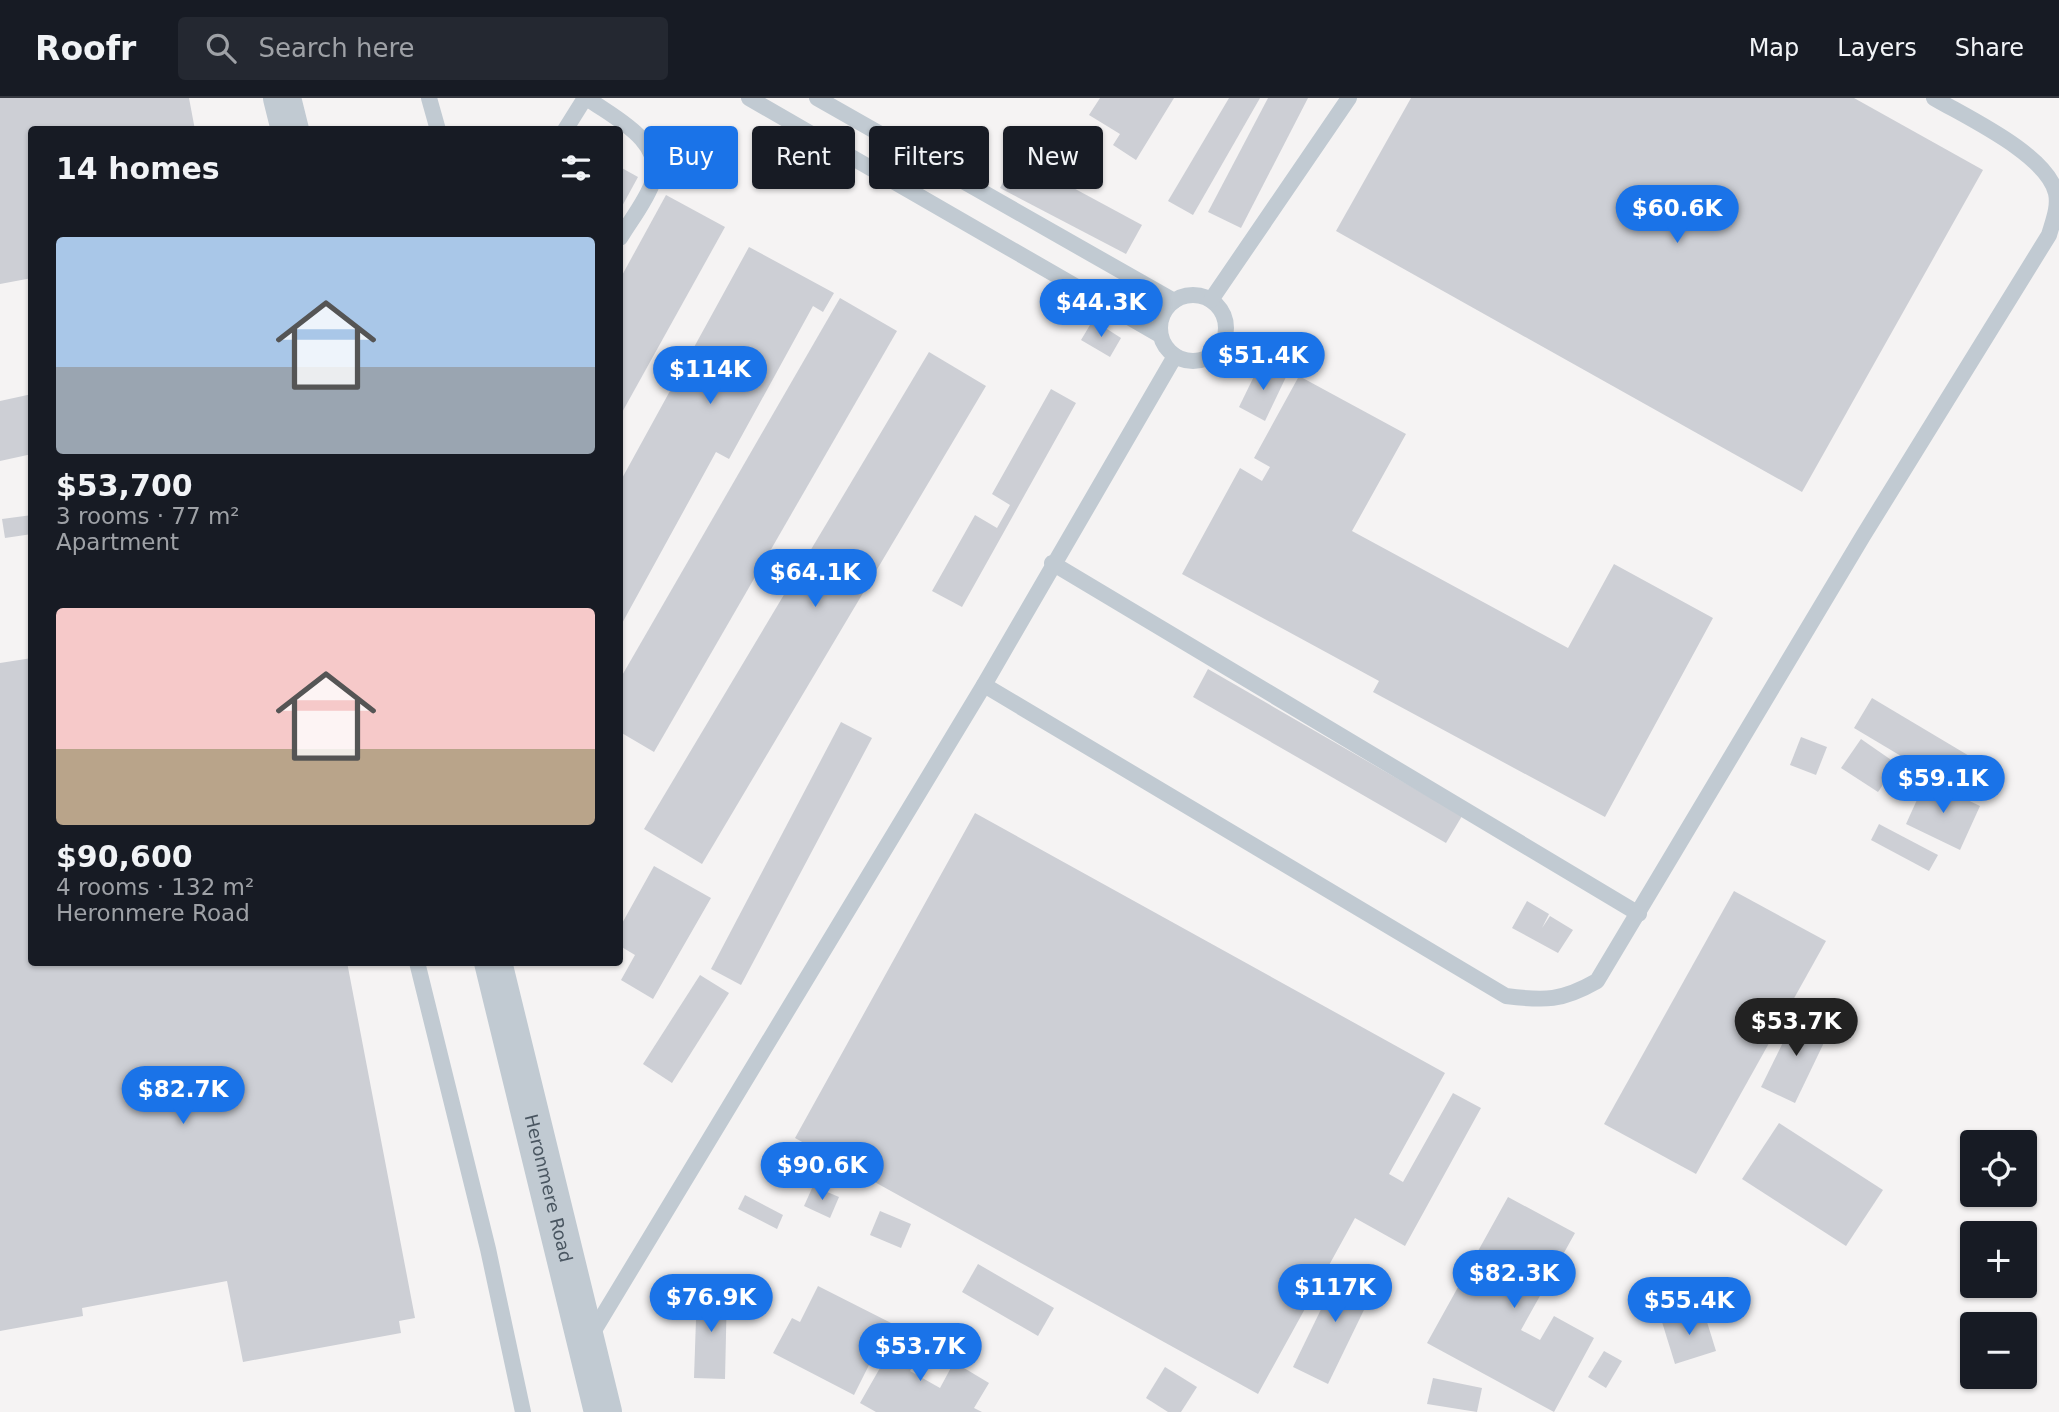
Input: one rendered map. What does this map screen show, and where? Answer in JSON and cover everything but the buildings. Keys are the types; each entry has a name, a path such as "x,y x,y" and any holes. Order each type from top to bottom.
{"street":[{"path":"283,98 289,126"},
{"name":"Heronmere Road","path":"494,966 603,1412"}],"lane":[{"path":"429,98 437,126"},
{"path":"568,126 586,98 645,141 654,156 653,182 623,233"},
{"path":"750,98 1160,335"},
{"path":"817,98 1174,301 1198,296 1211,300 1226,321 1226,334 1221,346 1212,356 1200,361 1187,361 1166,348 1160,335 1160,322 1174,301"},
{"path":"1211,300 1349,98"},
{"path":"984,685 1478,983 1506,996 1546,1000 1572,995 1597,981 1863,536 2049,235 2057,209 2056,193 2037,163 1934,98"},
{"path":"586,1344 984,685 1052,563 1175,356"},
{"path":"1052,563 1639,914"},
{"path":"418,966 488,1249 523,1412"}]}
